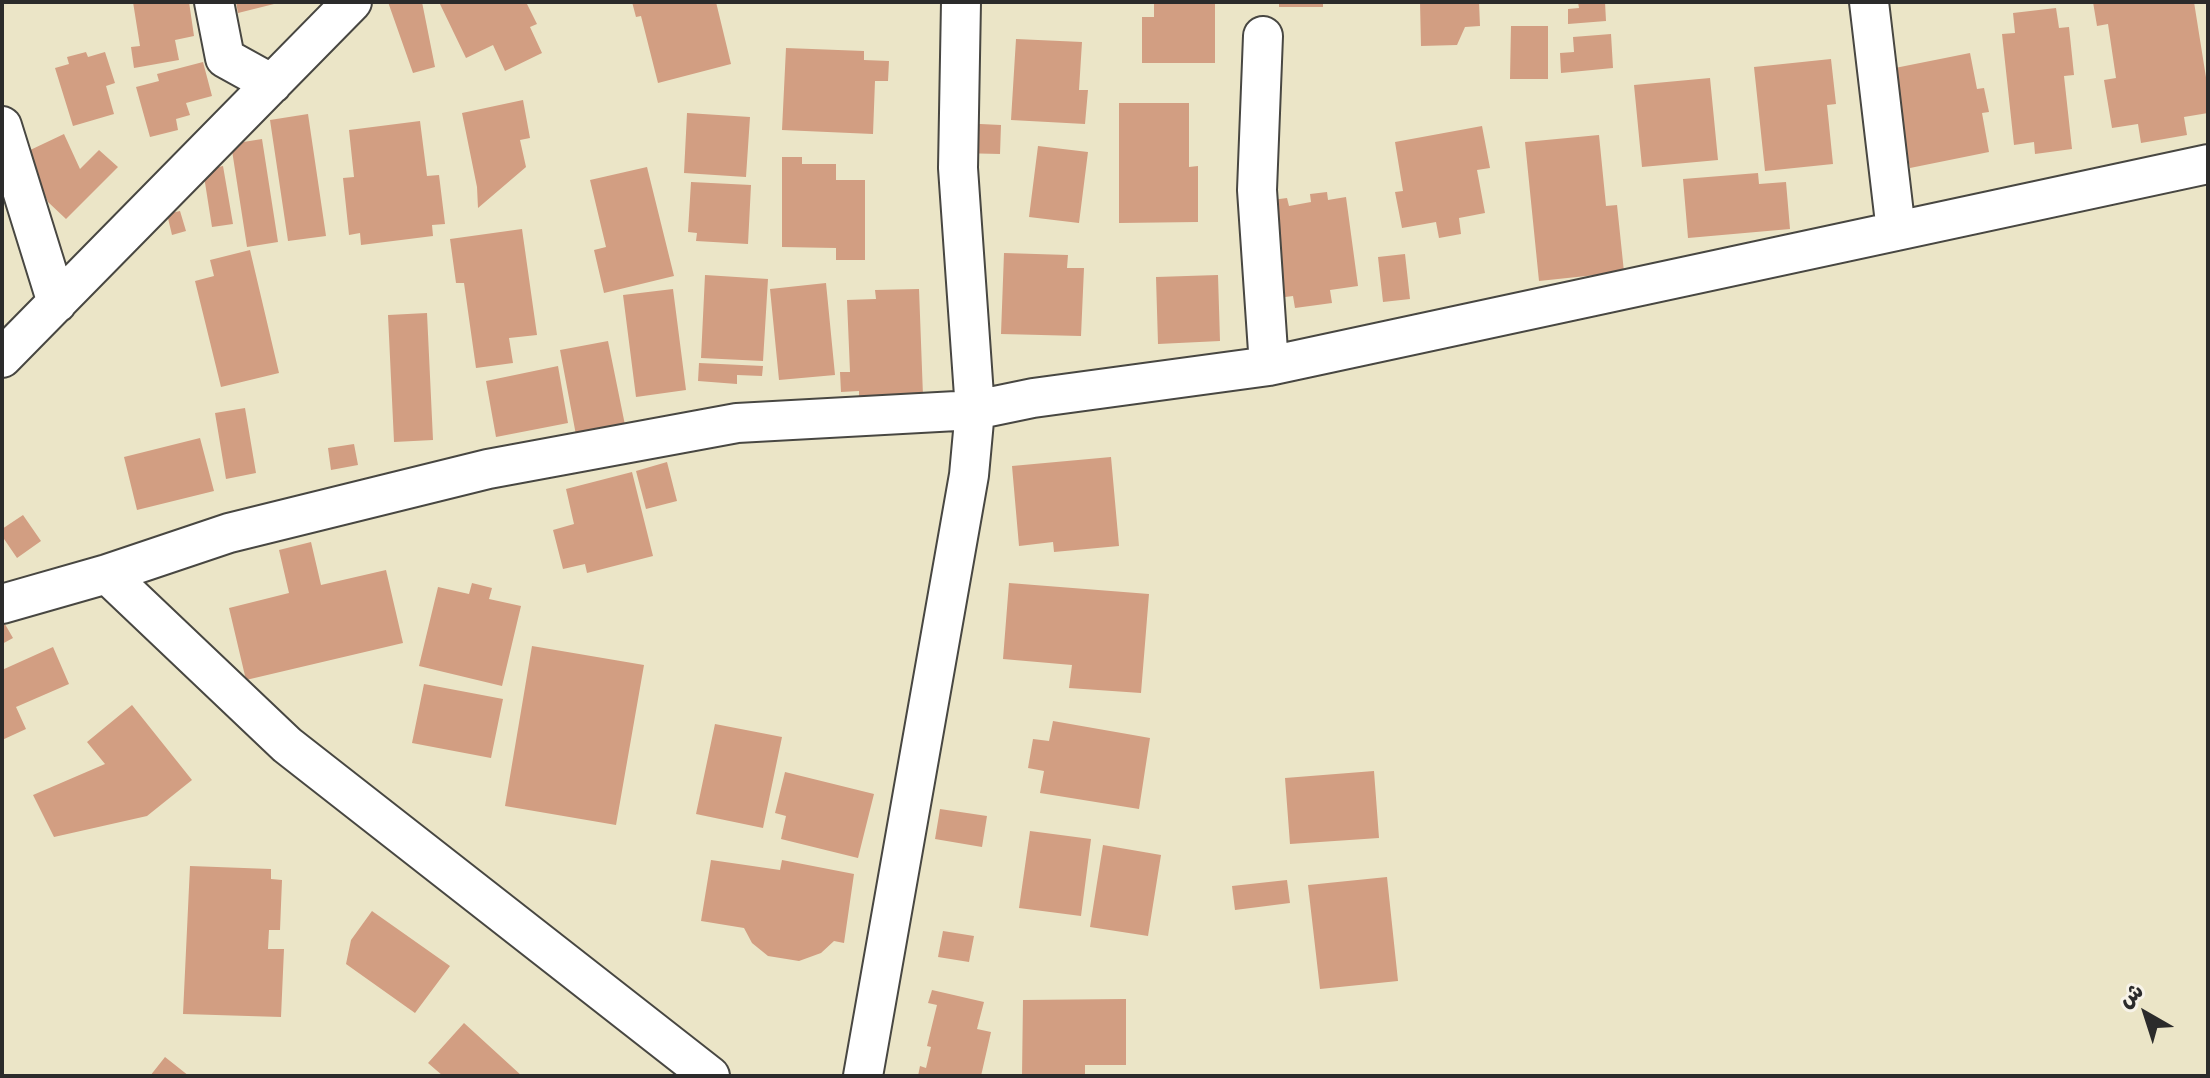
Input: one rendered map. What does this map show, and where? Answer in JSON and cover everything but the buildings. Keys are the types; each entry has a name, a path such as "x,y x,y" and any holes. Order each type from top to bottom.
{"street":[{"path":"214,2 225,58 272,84"},
{"path":"2,358 352,2"},
{"path":"863,1076 969,475 975,410 958,168 961,2"},
{"path":"1869,2 1896,231"},
{"path":"1263,36 1257,190 1269,366"},
{"path":"2,126 57,303"},
{"path":"2,604 107,574 229,533 503,466 737,423 975,410 1033,398 1269,366 2208,164"},
{"path":"107,574 287,745 710,1076"}]}
